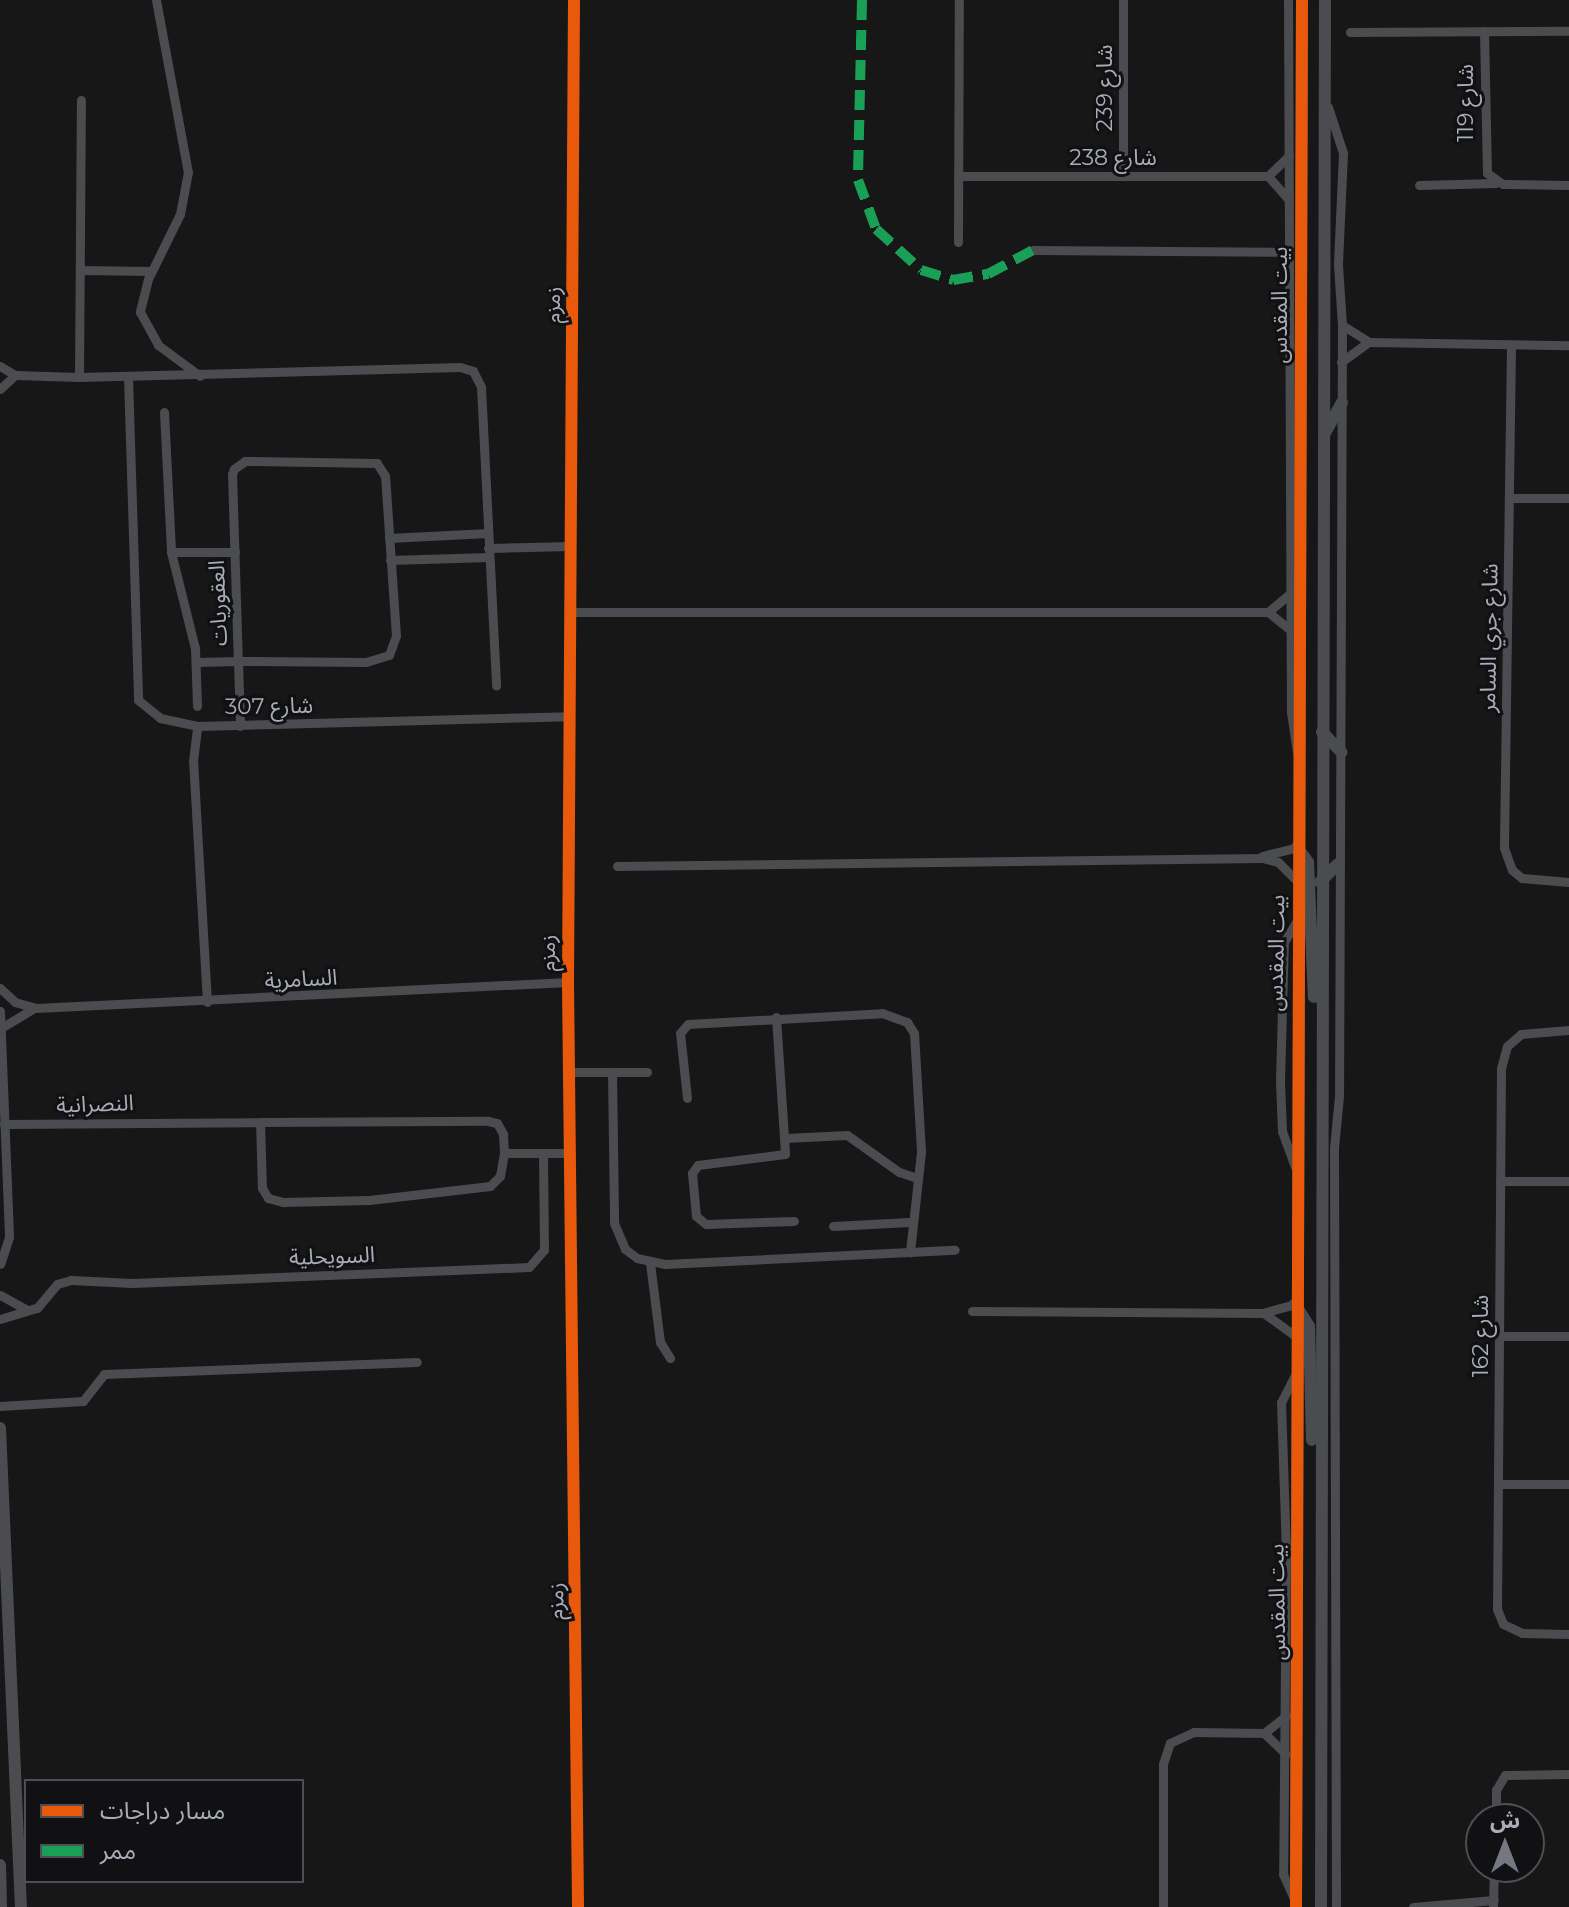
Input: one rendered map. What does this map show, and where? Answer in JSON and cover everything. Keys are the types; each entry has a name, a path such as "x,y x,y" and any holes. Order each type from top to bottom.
{"street":[{"path":"156,0 188,172 180,214 151,271 141,300 142,323 164,351 200,376"},
{"name":"زمزم","path":"574,0 568,982 578,1907"},
{"path":"958,242 959,0"},
{"name":"شارع 239","path":"1123,0 1123,176"},
{"name":"بيت المقدس","path":"1288,0 1289,252 1299,754 1294,1335 1296,1904"},
{"name":"بيت المقدس","path":"1299,754 1292,730 1291,593 1295,543 1302,0"},
{"name":"بيت المقدس","path":"1321,1907 1318,1466 1327,105 1325,0"},
{"name":"شارع 119","path":"1484,31 1487,173 1498,183"},
{"path":"1350,32 1569,31"},
{"path":"79,377 81,100"},
{"name":"بيت المقدس","path":"1327,105 1343,153 1338,265 1342,402 1336,1907"},
{"path":"1289,156 1268,176 1289,200"},
{"name":"شارع 238","path":"958,176 1268,176"},
{"path":"1419,185 1569,185"},
{"path":"1033,250 1289,252"},
{"path":"80,270 151,271"},
{"path":"1342,325 1369,342 1569,345"},
{"path":"1341,362 1369,342"},
{"name":"شارع جري السامر","path":"1511,345 1504,848 1512,870 1522,878 1569,882"},
{"path":"0,366 15,375 79,377 460,367 477,374 481,387 496,686"},
{"path":"0,389 15,375"},
{"path":"128,377 138,700 160,718 197,726"},
{"path":"1323,440 1342,402"},
{"path":"164,412 171,552 197,662 197,706"},
{"name":"العقوريات","path":"240,726 232,479 237,465 245,461 370,459 385,476 389,538"},
{"path":"1509,498 1569,498"},
{"path":"197,662 366,662 389,655 396,636 389,538 488,533"},
{"path":"390,560 571,546"},
{"path":"171,552 235,552"},
{"path":"1268,612 1291,593"},
{"path":"571,612 1268,612 1291,630"},
{"name":"شارع 307","path":"207,1002 192,750 197,726 570,716"},
{"path":"1322,732 1341,752"},
{"path":"1253,858 1297,847 1308,862 1309,961 1320,1024"},
{"path":"617,866 1253,858 1278,862 1296,880"},
{"path":"1320,882 1338,864"},
{"name":"السامرية","path":"1,1028 36,1008 568,982"},
{"path":"0,988 15,1002 36,1008"},
{"path":"0,1011 9,1237 0,1264"},
{"path":"687,1098 683,1028 776,1017 882,1013 907,1022 914,1033 918,1178 909,1222 910,1252"},
{"path":"776,1017 785,1138 781,1159 695,1167 696,1216 706,1224 794,1221"},
{"name":"شارع 162","path":"1569,1030 1531,1030 1507,1046 1501,1068 1497,1609 1503,1624 1522,1633 1569,1634"},
{"path":"569,1072 647,1072"},
{"path":"612,1072 614,1223 625,1249 650,1263 955,1250"},
{"name":"النصرانية","path":"4,1124 188,1119 260,1122 488,1121 497,1123 503,1134 504,1153"},
{"path":"260,1122 262,1188 268,1198 283,1202 369,1200 490,1186 500,1176 504,1153 570,1153"},
{"path":"785,1138 847,1135 899,1172 918,1178"},
{"name":"السويحلية","path":"0,1319 40,1305 57,1284 71,1280 132,1283 533,1265 544,1250 543,1153"},
{"path":"1500,1181 1569,1181"},
{"path":"833,1226 909,1222"},
{"path":"650,1263 660,1342 670,1358"},
{"path":"0,1295 27,1310"},
{"path":"972,1311 1262,1313 1295,1304 1309,1326 1309,1418 1318,1466"},
{"path":"1262,1313 1294,1335"},
{"path":"1499,1336 1569,1336"},
{"path":"0,1406 83,1401 104,1374 417,1362"},
{"name":"بيت المقدس","path":"1295,1375 1281,1402 1286,1716 1283,1874 1296,1904"},
{"path":"0,1428 21,1907"},
{"path":"1498,1484 1569,1484"},
{"path":"1163,1907 1166,1750 1187,1733 1264,1733 1286,1716"},
{"path":"1264,1733 1286,1754"},
{"path":"1498,1803 1502,1777 1569,1774"},
{"path":"0,1865 1,1907"},
{"path":"1413,1907 1494,1903"}],"marked path":[{"path":"862,0 858,180 876,229 921,270 953,280 988,274 1033,250"}],"cycle path":[{"path":"574,0 568,982 578,1907"},
{"path":"1296,1907 1302,0"}]}
